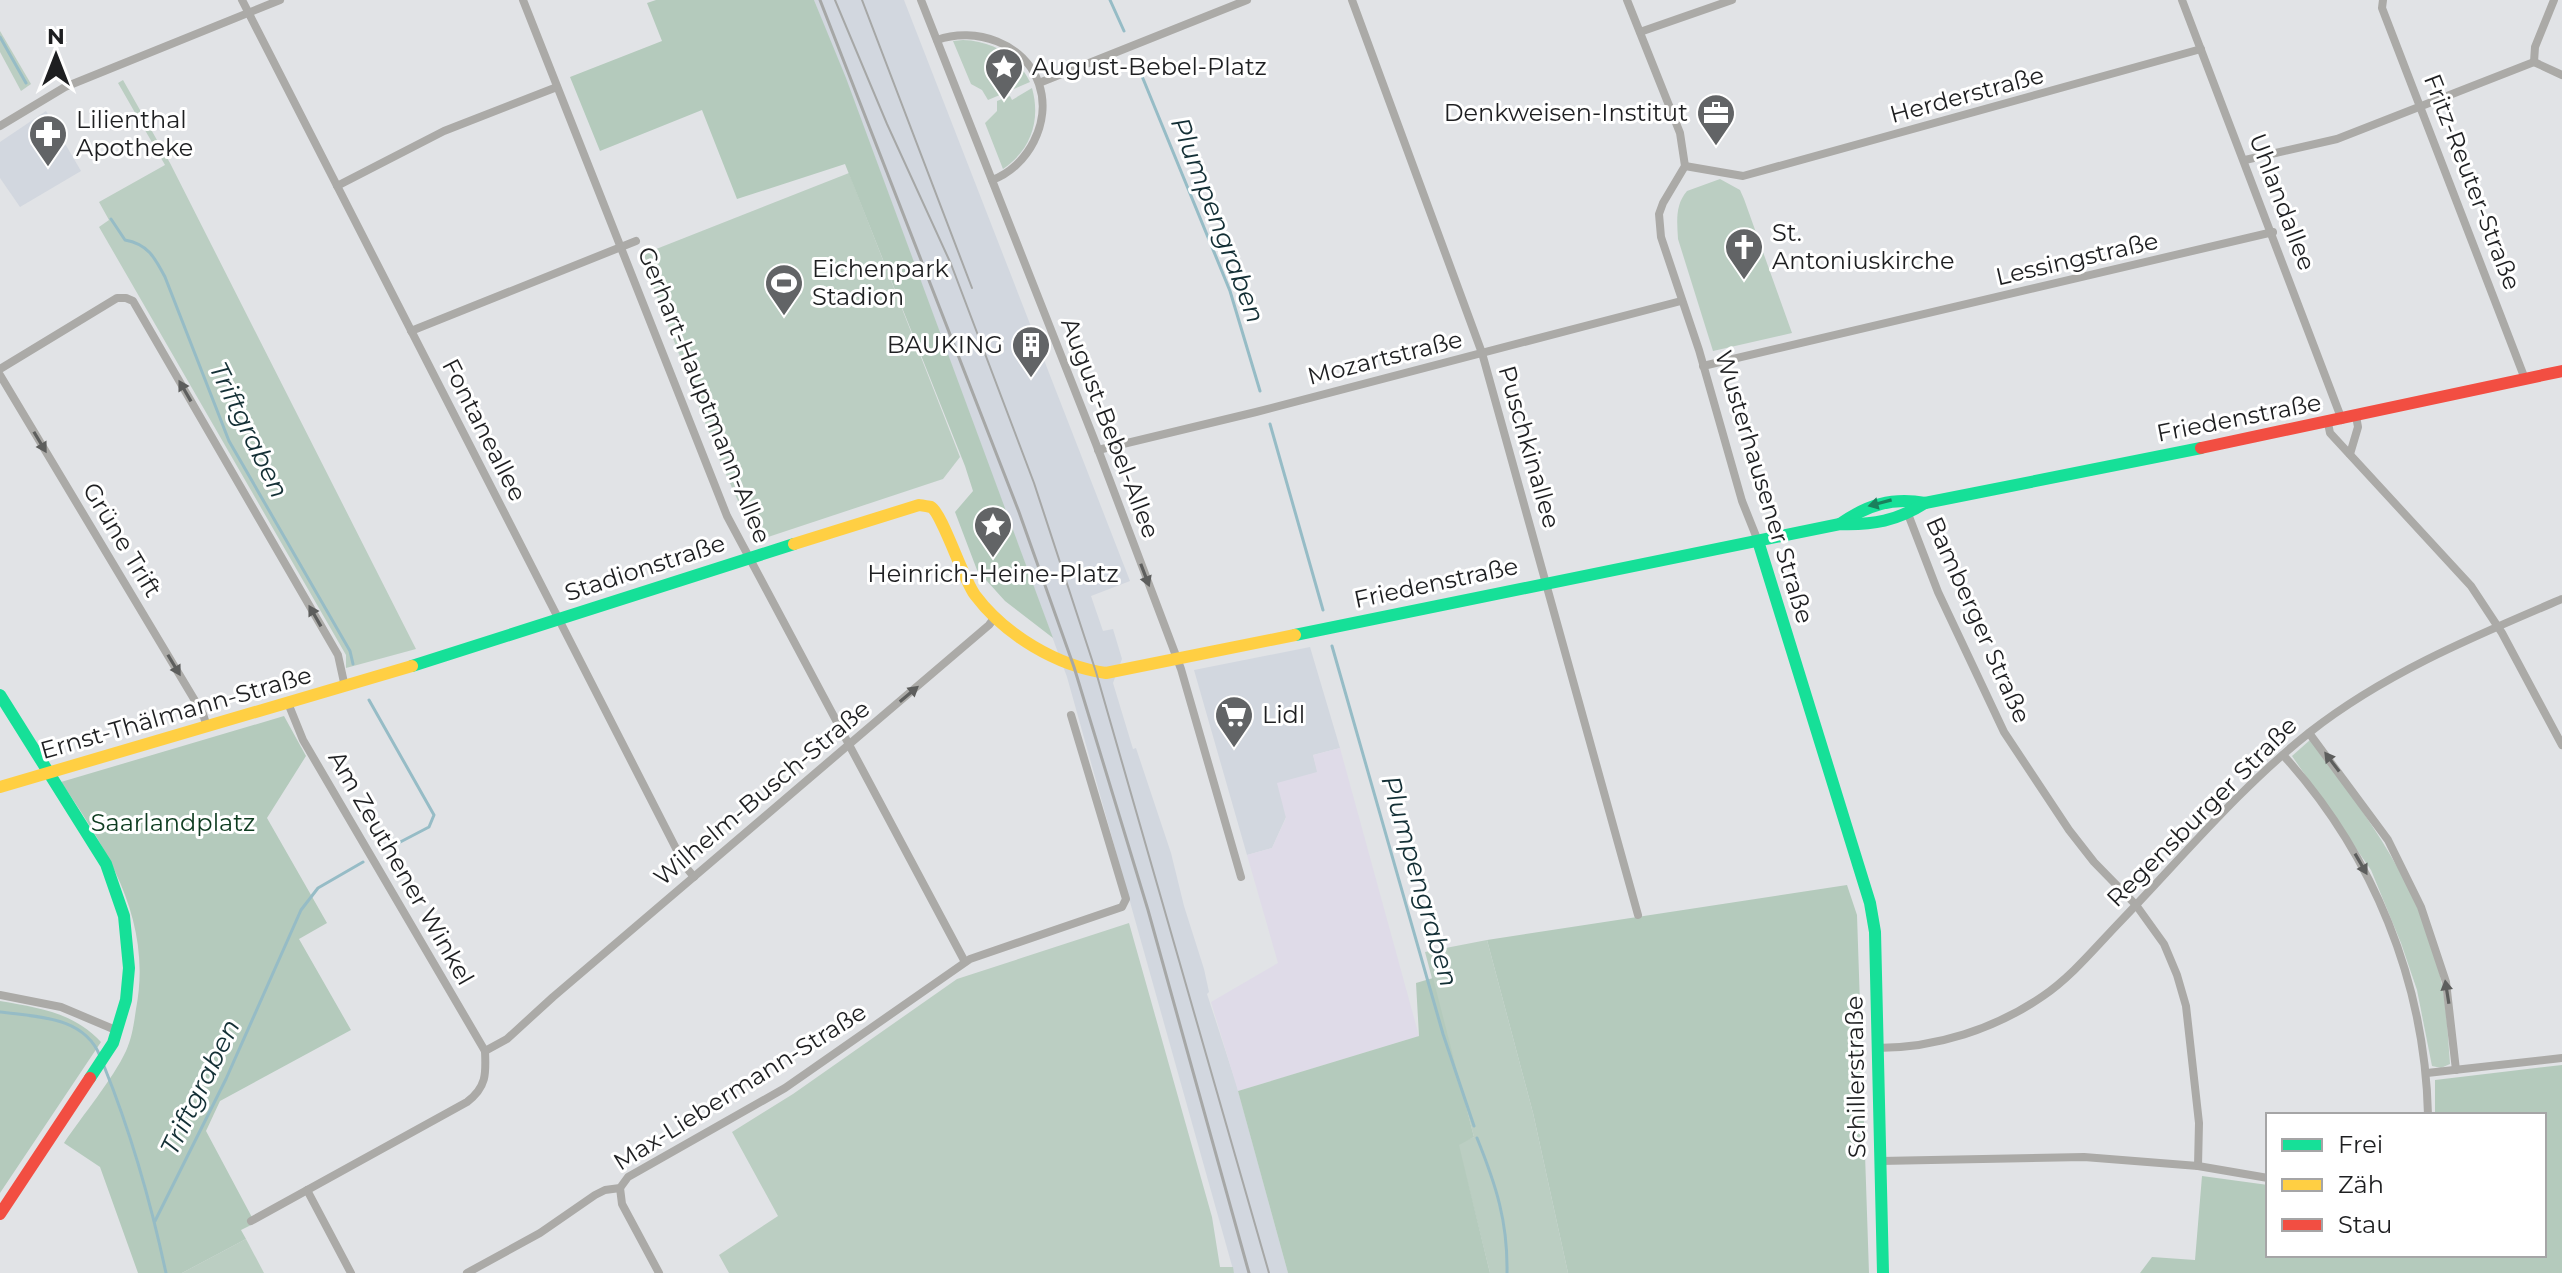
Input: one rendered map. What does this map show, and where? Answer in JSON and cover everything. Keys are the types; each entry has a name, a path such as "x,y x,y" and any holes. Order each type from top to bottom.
{"street":[{"name":"Fontaneallee","path":"242,0 685,866 694,877"},
{"path":"0,126 68,86 280,0"},
{"name":"Gerhart-Hauptmann-Allee","path":"523,0 727,516 965,962"},
{"name":"August-Bebel-Allee","path":"921,0 1177,659 1241,877"},
{"path":"1039,83 1247,0"},
{"name":"Puschkinallee","path":"1352,0 1482,353 1638,915"},
{"path":"1627,0 1680,133 1685,166"},
{"path":"1640,32 1732,0"},
{"name":"Uhlandallee","path":"2182,0 2349,418"},
{"name":"Fritz-Reuter-Straße","path":"2383,0 2382,8 2525,379"},
{"path":"2534,62 2535,47 2554,0"},
{"path":"937,40 966,35 999,42 1018,54 1034,72 1039,83 1041,109 1035,142 1020,163 992,180"},
{"name":"Herderstraße","path":"1685,166 1743,176 2201,49"},
{"path":"2245,160 2337,139 2534,62 2562,75"},
{"path":"337,186 446,130 557,87"},
{"name":"Wusterhausener Straße","path":"1685,166 1659,214 1661,237 1687,312 1740,495 1758,541 1863,883"},
{"name":"Lessingstraße","path":"1703,366 2273,232"},
{"path":"411,331 636,241"},
{"path":"0,369 117,298 133,301 338,655 345,687"},
{"name":"Mozartstraße","path":"1098,450 1681,301"},
{"name":"Friedenstraße","path":"1840,524 1878,502 1898,499 1925,503 2328,423 2562,371"},
{"name":"Grüne Trift","path":"0,375 203,714 207,727"},
{"path":"2349,418 2358,427 2350,454"},
{"path":"2328,423 2330,433 2471,586 2498,626 2562,745"},
{"name":"Friedenstraße","path":"939,515 967,582 995,617 1045,652 1074,667 1096,672 1118,671 1840,524 1876,525 1908,514 1925,503"},
{"name":"Stadionstraße","path":"363,681 906,508 925,505 939,515"},
{"name":"Bamberger Straße","path":"1908,514 1938,592 2004,732 2069,830 2094,862 2136,905 2164,944 2186,1006 2198,1115 2198,1166"},
{"name":"Regensburger Straße","path":"1877,1048 1925,1044 1974,1032 2044,996 2283,755 2309,733 2419,664 2562,599"},
{"name":"Wilhelm-Busch-Straße","path":"485,1051 507,1039 995,617"},
{"name":"Ernst-Thälmann-Straße","path":"0,787 363,681"},
{"path":"0,695 106,864 123,913 129,968 126,1000 118,1031 109,1049 0,1214"},
{"name":"Am Zeuthener Winkel","path":"288,703 303,740 485,1051"},
{"name":"Max-Liebermann-Straße","path":"467,1273 540,1233 595,1195 620,1188 628,1177 785,1088 965,962 1118,910 1124,905 1126,899 1071,715"},
{"path":"2309,733 2388,840 2416,897 2446,982 2456,1070"},
{"path":"2283,755 2339,828 2363,866 2384,909 2405,966 2427,1073 2428,1113"},
{"name":"Schillerstraße","path":"1863,883 1875,932 1883,1273"},
{"path":"0,995 61,1007 118,1031"},
{"path":"251,1221 476,1095 486,1075 485,1051"},
{"path":"2427,1073 2562,1058"},
{"path":"1880,1161 2053,1156 2198,1166 2266,1178"},
{"path":"620,1188 622,1204 659,1273"},
{"path":"307,1190 351,1273"}],"shaded area":[{"path":"814,0 904,0 1130,581 1091,596 1103,631 1113,629 1122,659 1113,683 1171,853 1204,969 1207,994 1236,1083 1288,1273 1234,1273 1067,677"},
{"path":"46,111 81,171 20,207 0,178 0,142"},
{"path":"1310,647 1340,748 1313,755 1318,772 1286,817 1272,848 1247,855 1194,670"},
{"path":"1340,748 1419,1036 1238,1091 1211,1002 1278,963 1247,855 1272,848 1286,818 1277,783 1317,772 1313,755"}],"green space":[{"path":"656,0 814,0 846,78 1053,638 1005,601 977,570 955,512 973,491 965,466 845,164 737,199 702,110 600,151 570,77 662,41 647,3"},
{"path":"0,31 31,84 21,91 0,52"},
{"path":"953,41 984,43 1002,51 1018,64 1030,82 988,100 982,90 971,84"},
{"path":"123,80 170,163 416,649 346,668 346,655 99,227 109,220 99,202 165,165 118,83"},
{"path":"1032,88 1035,111 1031,133 1021,153 1003,169 985,123 997,111 997,101 1010,96 1012,100"},
{"name":"Eichenpark Stadion","path":"849,173 960,457 943,479 756,541 720,461 641,255"},
{"path":"1720,179 1740,190 1792,333 1713,351 1678,239 1677,220 1680,202 1687,191"},
{"name":"Saarlandplatz","path":"284,716 306,756 267,818 327,923 299,939 351,1030 220,1101 206,1131 255,1223 241,1230 246,1239 182,1273 138,1273 100,1167 64,1143 126,1051 134,1025 140,977 138,946 122,888 95,834 61,782"},
{"path":"2310,740 2391,855 2422,918 2434,951 2445,1005 2450,1064 2441,1068 2432,1066 2417,990 2371,870 2292,756"},
{"path":"1847,885 1857,915 1869,1273 1568,1273 1533,1113 1487,940"},
{"path":"1129,923 1212,1217 1220,1267 1233,1267 1234,1273 729,1273 719,1255 778,1216 732,1132 793,1094 957,979"},
{"path":"1487,940 1533,1113 1568,1273 1490,1273 1458,1144 1474,1137 1425,952"},
{"path":"1433,978 1474,1137 1459,1145 1490,1273 1288,1273 1238,1091 1419,1036 1416,983"},
{"path":"0,1001 42,1009 67,1018 101,1042 0,1193"},
{"path":"2562,1065 2562,1273 2140,1273 2152,1257 2195,1260 2202,1176 2266,1185 2266,1257 2546,1257 2546,1113 2435,1113 2435,1080"},
{"path":"246,1239 264,1273 182,1273"}],"waterway":[{"name":"Plumpengraben","path":"1110,0 1124,31"},
{"path":"0,37 26,83"},
{"name":"Plumpengraben","path":"1137,64 1230,291 1260,391"},
{"name":"Triftgraben","path":"111,219 125,240 145,248 165,277 229,441 350,651 353,664"},
{"name":"Plumpengraben","path":"1270,424 1323,610"},
{"name":"Plumpengraben","path":"1332,646 1443,1034 1474,1126"},
{"name":"Triftgraben","path":"369,700 434,815 429,827 383,851"},
{"name":"Triftgraben","path":"155,1221 226,1079 301,910 318,888 363,862"},
{"path":"0,1012 44,1018 71,1026 93,1043 100,1056"},
{"path":"104,1066 140,1168 166,1273"},
{"name":"Plumpengraben","path":"1477,1138 1500,1204 1507,1273"}],"tram line":[{"path":"835,0 951,264 1034,483 1096,672 1269,1273"},
{"path":"862,0 972,288"}],"railway":[{"path":"820,0 1019,512 1074,667 1148,910 1249,1273"}],"traffic: fast":[{"path":"1840,524 1880,504 1902,501 1925,503 2201,448"},
{"path":"1295,635 1840,524 1884,521 1925,503"},
{"path":"1758,541 1870,903 1875,932 1883,1273"},
{"path":"412,666 794,544"},
{"path":"0,695 106,864 124,916 129,968 126,1000 113,1043 90,1078"}],"traffic: slow":[{"path":"794,544 919,505 931,507 941,521 975,595 987,610 1017,635 1051,656 1106,673 1295,635"},
{"path":"0,787 412,666"}],"traffic: jam":[{"path":"2201,448 2562,371"},
{"path":"0,1214 90,1078"}],"place":[{"name":"August-Bebel-Platz","path":"1004,101"},
{"name":"Denkweisen-Institut","path":"1716,147"},
{"name":"Lilienthal Apotheke","path":"48,168"},
{"name":"St. Antoniuskirche","path":"1744,281"},
{"name":"Eichenpark Stadion","path":"784,317"},
{"name":"BAUKING","path":"1031,379"},
{"name":"Heinrich-Heine-Platz","path":"993,559"},
{"name":"Lidl","path":"1234,749"}]}
